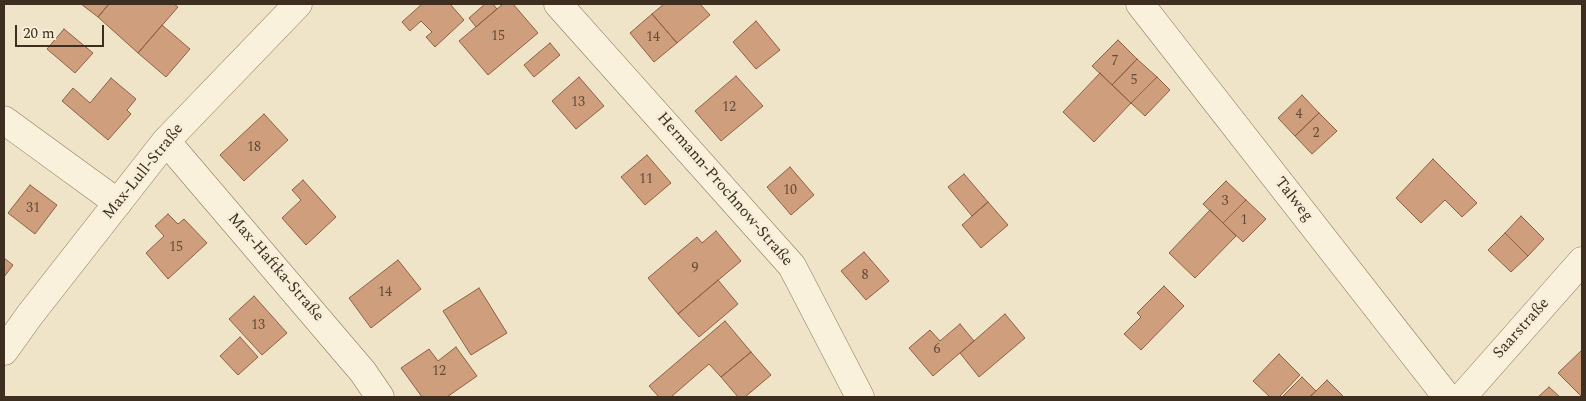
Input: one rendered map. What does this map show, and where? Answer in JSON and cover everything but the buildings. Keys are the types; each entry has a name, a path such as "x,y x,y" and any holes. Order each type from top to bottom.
{"street":[{"name":"Max-Lull-Straße","path":"4,351 29,316 166,141 298,4"},
{"name":"Hermann-Prochnow-Straße","path":"558,4 792,266 860,397"},
{"name":"Talweg","path":"1140,4 1447,397"},
{"path":"4,120 118,203"},
{"name":"Max-Haftka-Straße","path":"166,141 363,372 380,397"},
{"name":"Saarstraße","path":"1462,397 1582,261"}]}
